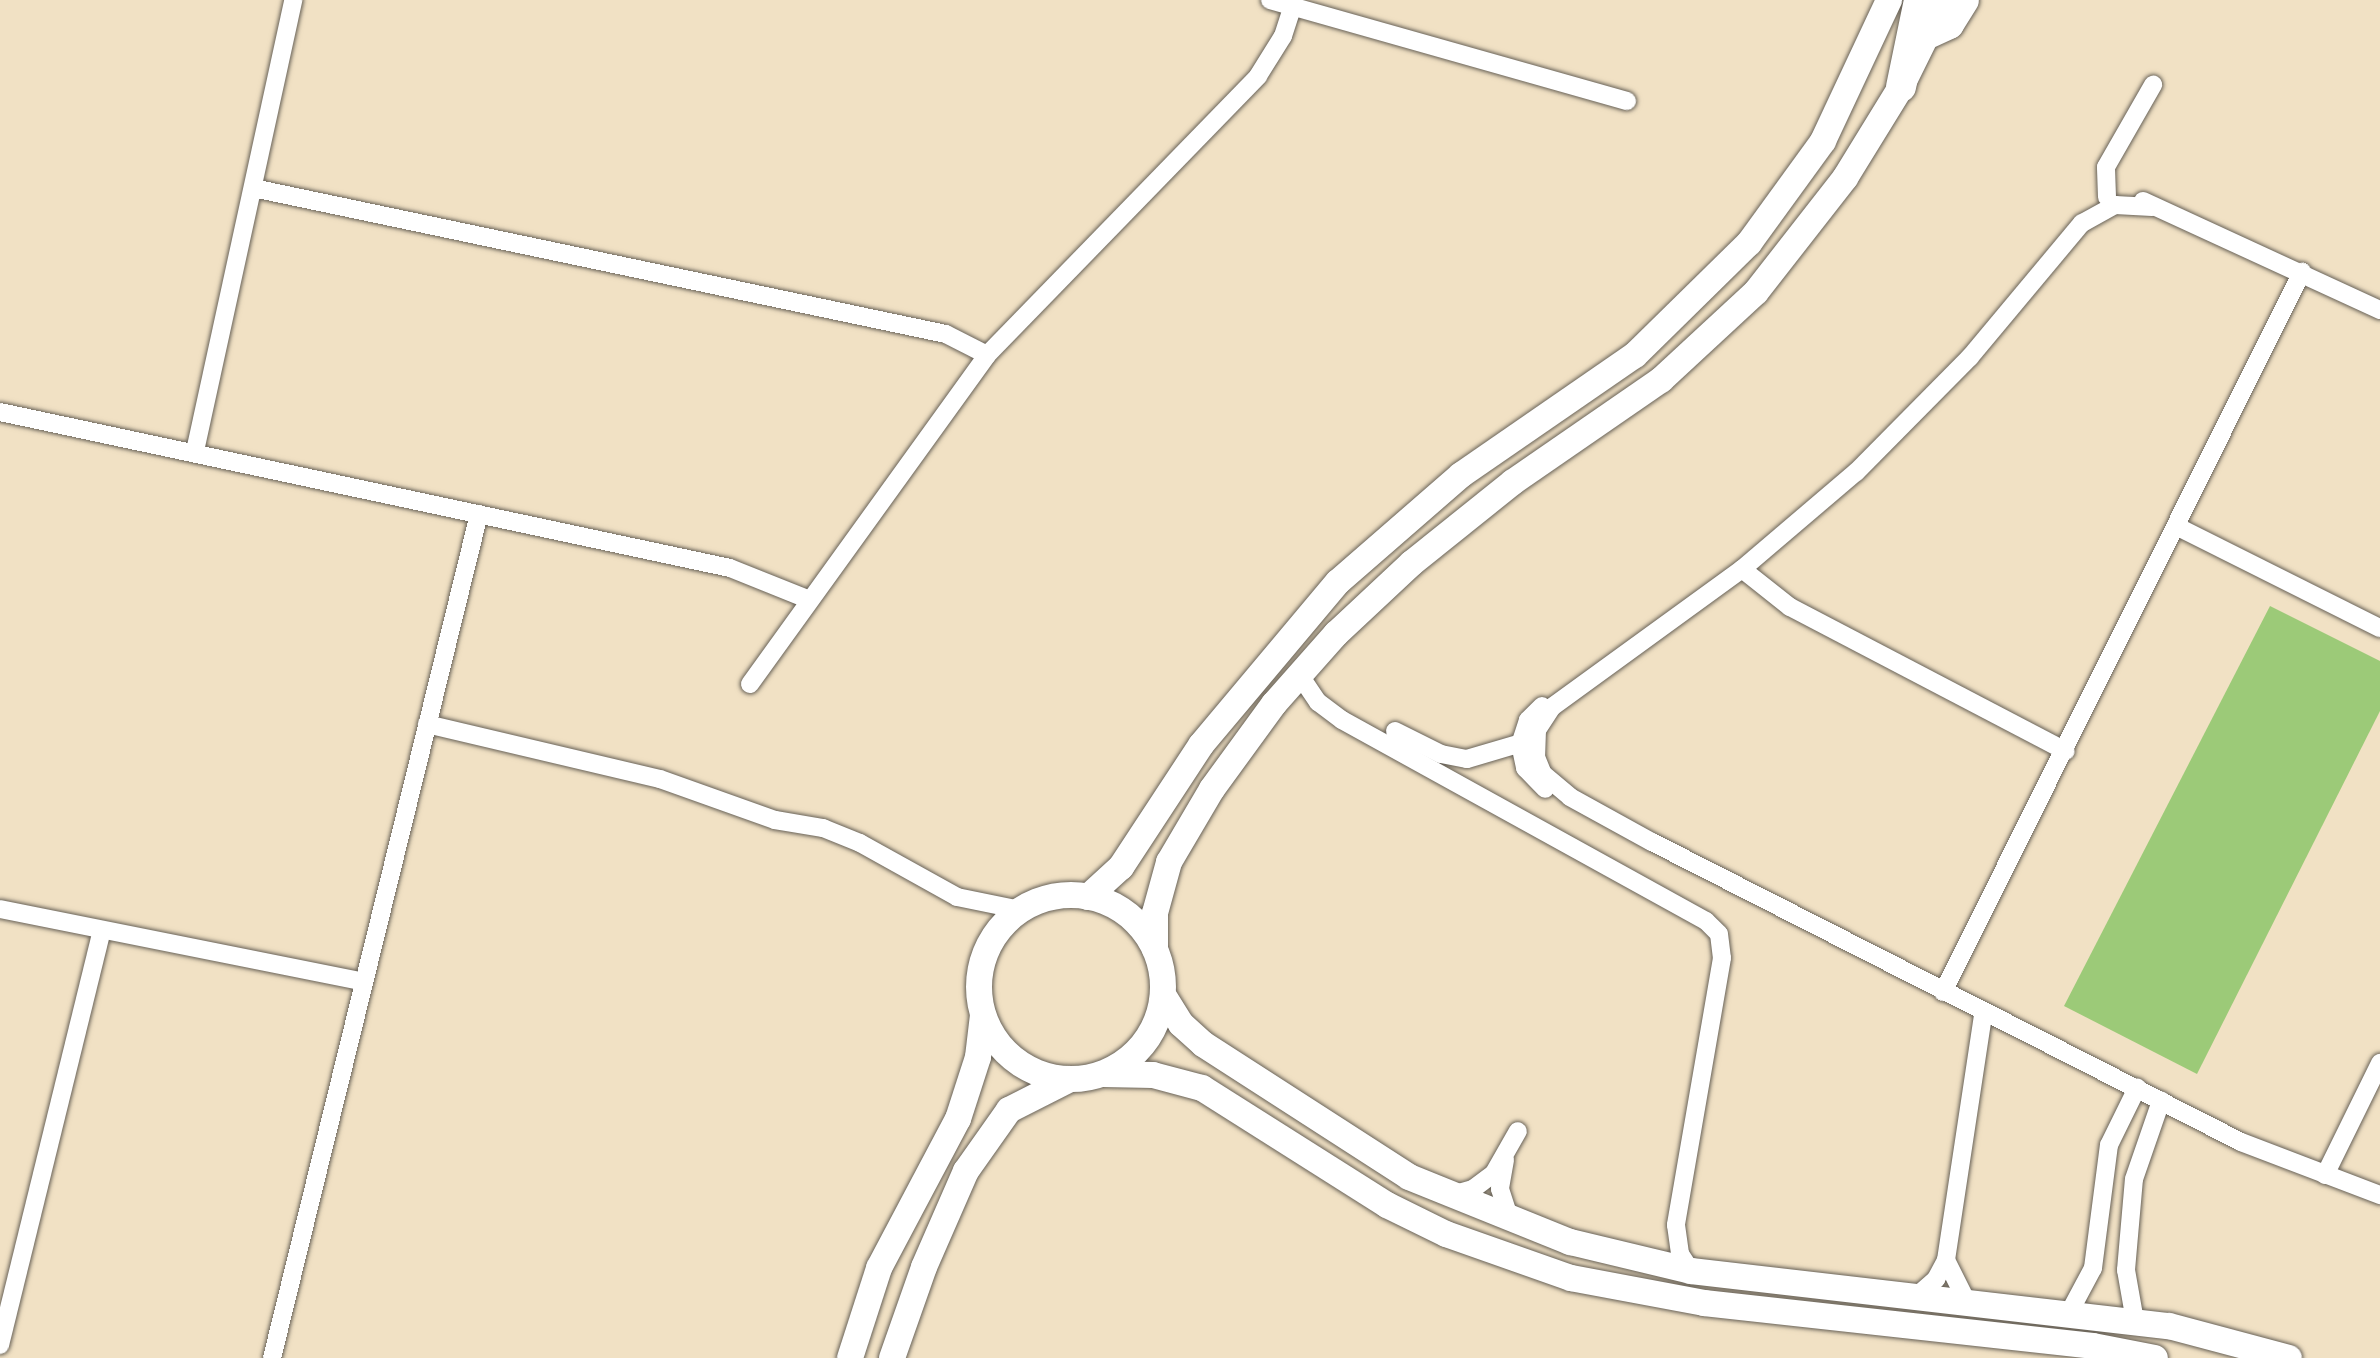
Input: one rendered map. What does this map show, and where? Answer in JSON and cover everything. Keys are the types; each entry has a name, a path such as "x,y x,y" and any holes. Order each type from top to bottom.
{"main road":[{"path":"1901,87 1919,0"},
{"path":"1930,33 1949,24 1964,0"}],"street":[{"path":"195,451 293,0"},
{"path":"1270,0 1627,101"},
{"path":"1088,897 1126,861 1201,745 1269,659 1338,582 1412,515 1635,355 1717,279 1778,207 1823,141 1889,0"},
{"path":"1103,1074 1142,1046 1158,1019 1163,995 1155,949 1155,913 1169,862 1227,767 1297,677 1365,606 1462,521 1625,408 1727,322 1815,219 1901,87 1944,0"},
{"path":"750,684 807,599 987,355 1258,76 1283,36 1293,6"},
{"path":"2107,197 2106,167 2153,85"},
{"path":"253,188 946,334 987,355"},
{"path":"2380,310 2131,196 2107,197 2089,207 2073,233 1997,327 1899,430 1742,569 1573,689 1543,718 1527,742 1531,777 1548,791 1570,797 1983,1014 2241,1142 2380,1195"},
{"path":"2073,233 2091,216 2115,205 2152,207"},
{"path":"1943,992 2178,527 2302,272"},
{"path":"0,412 195,451 730,568 807,599"},
{"path":"272,1358 479,514"},
{"path":"2178,527 2380,628"},
{"path":"1742,569 1790,607 2066,751"},
{"path":"1269,659 1297,677 1318,702 1342,720 1706,921 1719,934 1722,958 1676,1225 1680,1254 1691,1271"},
{"path":"427,724 660,779 775,820 823,828 860,843 957,897 1021,910"},
{"path":"1395,731 1441,754 1467,759 1527,742"},
{"path":"850,1358 879,1268 958,1119 978,1057 983,1015 979,978 984,958 1005,923 1021,910 1059,896 1088,897 1132,918 1155,949"},
{"path":"0,909 364,982"},
{"path":"0,1345 102,930"},
{"path":"1163,995 1181,1024 1203,1044 1409,1177 1510,1219 1600,1251 1691,1271 1919,1294 2135,1321 2289,1358"},
{"path":"1919,1294 1936,1279 1946,1260 1983,1014"},
{"path":"983,1015 1010,1056 1038,1073 1070,1079"},
{"path":"2325,1175 2380,1063"},
{"path":"892,1358 924,1267 966,1171 1009,1110 1070,1079 1103,1074 1153,1075 1202,1088 1387,1205 1446,1234 1571,1278 1704,1303 2093,1346 2155,1358"},
{"path":"2069,1313 2093,1268 2103,1177 2114,1129 2137,1088"},
{"path":"2135,1321 2126,1270 2134,1179 2161,1101"},
{"path":"1449,1195 1484,1182 1505,1158 1518,1131"},
{"path":"1505,1158 1500,1189 1510,1219"},
{"path":"2103,1177 2119,1171 2134,1179"},
{"path":"1946,1260 1966,1300"}],"green space":[{"path":"2270,606 2380,661 2380,711 2197,1074 2064,1006"}]}
